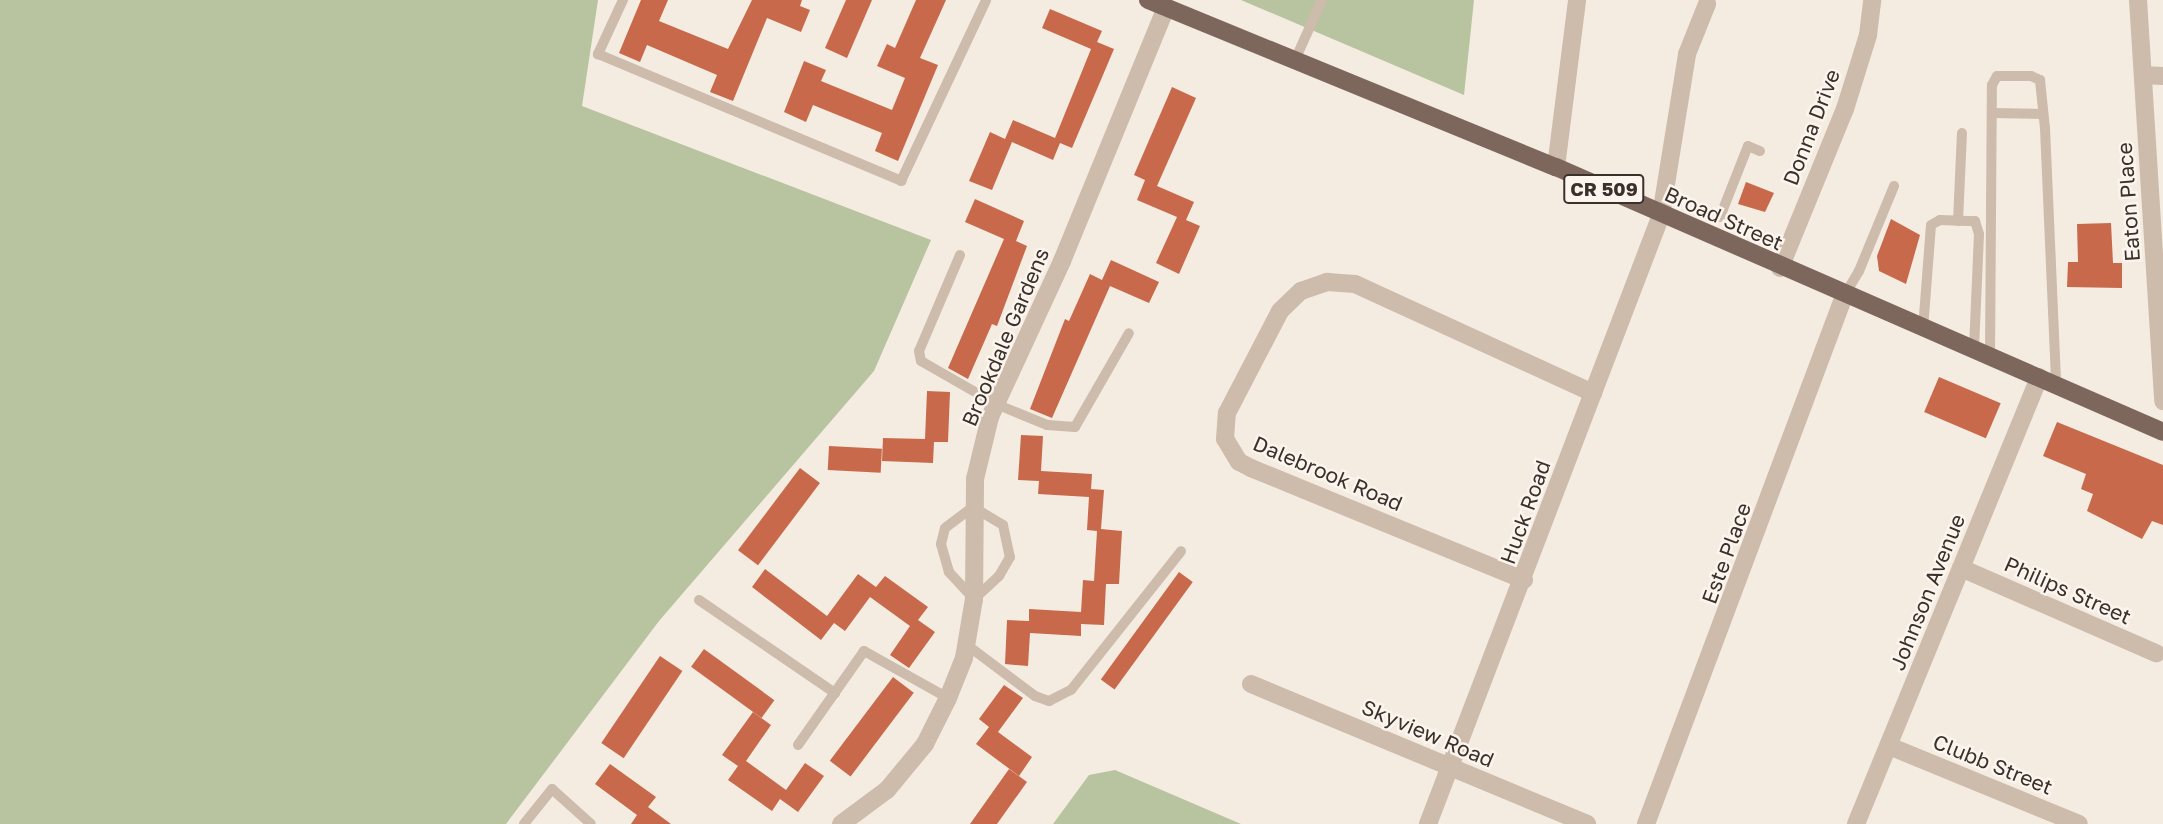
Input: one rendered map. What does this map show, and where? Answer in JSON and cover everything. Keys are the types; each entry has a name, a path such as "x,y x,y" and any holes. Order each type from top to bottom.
{"main road":[{"name":"Broad Street","path":"1148,0 1556,167 1844,296 2163,432"}],"street":[{"path":"1556,167 1577,0"},
{"name":"Donna Drive","path":"1780,268 1845,109 1868,35 1872,0"},
{"name":"Eaton Place","path":"2138,0 2163,401"},
{"name":"Huck Road","path":"1428,824 1524,580 1661,215 1687,54 1707,4"},
{"name":"Brookdale Gardens","path":"841,824 887,790 925,744 948,698 967,645 974,599 975,479 996,404 1062,261 1167,7"},
{"path":"2143,75 2163,76"},
{"name":"Dalebrook Road","path":"1524,580 1239,462 1225,439 1227,412 1280,311 1301,291 1327,282 1355,284 1593,393"},
{"name":"Este Place","path":"1646,824 1844,296"},
{"name":"Johnson Avenue","path":"1856,824 2039,377"},
{"name":"Philips Street","path":"1961,568 2156,653"},
{"name":"Skyview Road","path":"1251,684 1587,824"},
{"name":"Clubb Street","path":"1889,746 2075,823"}],"lane":[{"path":"623,0 598,54 901,181 986,0"},
{"path":"1295,60 1322,0"},
{"path":"1982,354 1992,113 1997,76 2031,76 2040,80 2043,114 2056,385"},
{"path":"1992,113 2043,114"},
{"path":"1958,221 1962,133"},
{"path":"1720,217 1748,146 1760,151"},
{"path":"1844,296 1859,271 1894,186"},
{"path":"1923,329 1931,225 1958,221 1979,225 1982,354"},
{"path":"960,255 919,351 921,361 996,404 1047,425 1075,427 1129,333"},
{"path":"973,508 1003,525 1010,557 999,576 974,599 949,572 942,544 945,528 973,508"},
{"path":"967,645 1035,696 1049,701 1071,690 1181,551"},
{"path":"699,600 835,693"},
{"path":"798,745 864,652 948,698"},
{"path":"524,824 552,789 591,824"}],"green space":[{"path":"0,0 598,0 582,106 931,240 874,371 659,621 506,824 0,824"},
{"path":"1241,0 1474,0 1464,95"},
{"path":"1115,770 1241,824 1053,824 1089,775"}],"building":[{"path":"641,0 668,0 659,21 728,49 752,0 802,0 800,6 810,10 801,32 767,18 733,101 710,92 717,75 647,45 640,62 619,53"},
{"path":"846,0 872,0 847,58 825,48"},
{"path":"916,0 946,0 920,58 938,65 898,161 875,151 882,133 813,105 806,122 784,112 804,61 826,70 821,81 892,110 905,78 877,66 887,44 895,48"},
{"path":"1050,9 1102,31 1097,42 1114,49 1072,148 1060,143 1053,160 1012,142 992,190 969,181 990,132 1005,139 1013,120 1055,138 1091,49 1042,28"},
{"path":"1172,87 1196,98 1157,186 1194,202 1186,220 1200,226 1179,274 1156,263 1177,217 1137,200 1145,180 1134,175"},
{"path":"1746,182 1774,193 1765,212 1738,204"},
{"path":"975,199 1024,221 1016,241 1027,246 997,326 992,324 968,379 948,368 1004,239 965,222"},
{"path":"1891,219 1920,235 1906,284 1879,271 1877,256"},
{"path":"2111,223 2113,263 2122,263 2122,288 2067,287 2068,262 2078,262 2077,224"},
{"path":"1111,260 1159,282 1149,303 1110,286 1052,418 1030,409 1065,319 1069,321 1090,274 1102,280"},
{"path":"1939,377 2001,403 1986,438 1924,412"},
{"path":"927,391 950,392 948,442 934,442 933,463 882,461 883,438 925,439"},
{"path":"2057,422 2163,465 2163,525 2152,521 2142,539 2087,511 2093,494 2081,489 2086,474 2043,456"},
{"path":"1021,435 1043,436 1041,471 1092,474 1091,489 1104,490 1101,529 1122,531 1119,584 1106,584 1104,625 1081,624 1081,636 1030,633 1028,666 1005,664 1007,620 1029,621 1029,609 1081,612 1083,580 1094,581 1097,531 1087,530 1089,497 1038,494 1039,481 1018,480"},
{"path":"829,446 882,449 881,473 828,470"},
{"path":"800,468 820,483 758,565 738,550"},
{"path":"765,569 827,616 858,574 876,587 885,576 928,607 918,620 935,632 909,668 890,655 910,626 870,597 845,631 834,623 821,640 752,587"},
{"path":"1179,572 1193,582 1115,690 1101,680"},
{"path":"704,649 774,700 761,718 691,667"},
{"path":"660,656 682,671 624,758 601,743"},
{"path":"893,677 914,693 851,777 830,761"},
{"path":"1004,685 1023,698 998,732 1032,757 1019,776 976,744 989,727 979,719"},
{"path":"753,712 771,725 746,761 786,790 805,763 824,776 798,812 780,799 772,811 728,780 738,766 722,755"},
{"path":"610,764 656,797 648,807 671,824 631,824 637,815 595,784"},
{"path":"1009,769 1027,782 997,824 970,824"}]}
